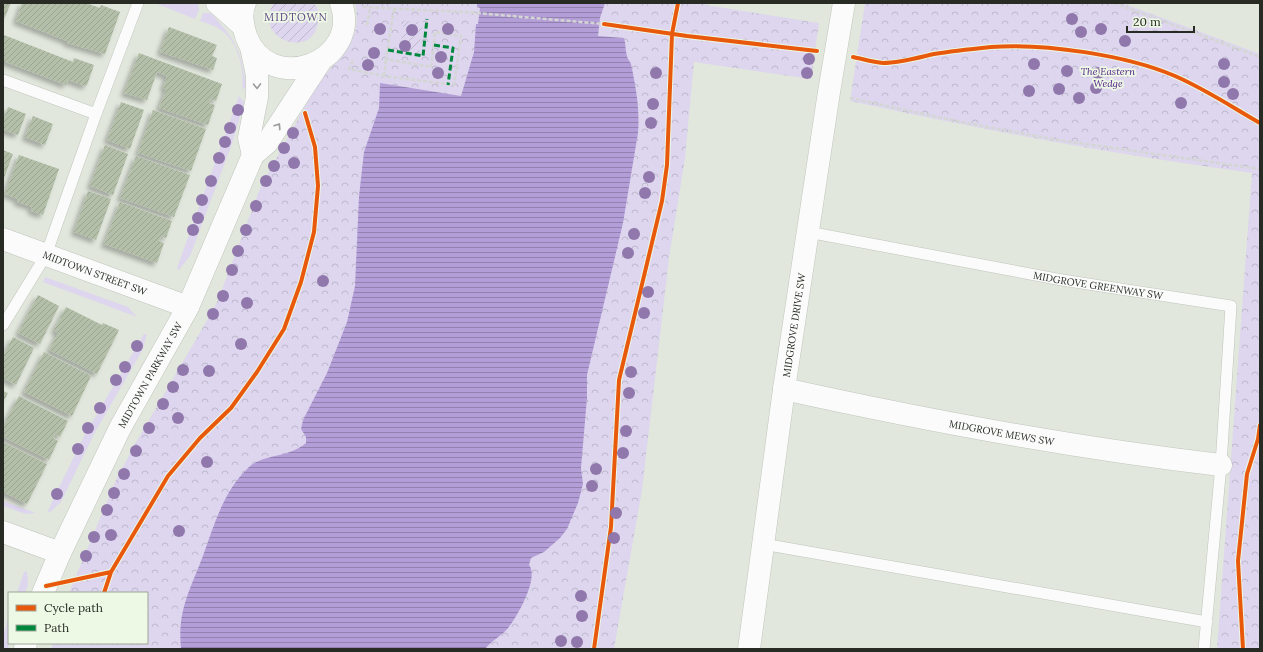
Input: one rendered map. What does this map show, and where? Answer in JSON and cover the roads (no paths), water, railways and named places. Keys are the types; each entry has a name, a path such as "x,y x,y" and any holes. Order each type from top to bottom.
{"street":[{"path":"217,3 242,26 252,47 263,60 281,68 301,69 320,62 334,49 342,31 343,11 350,5"},
{"path":"242,26 245,3"},
{"name":"MIDGROVE DRIVE SW","path":"749,649 784,390 844,3"},
{"path":"252,47 257,76 257,96 249,138 253,155"},
{"name":"MIDTOWN PARKWAY SW","path":"44,592 60,553 120,428 188,306 253,155 267,143 320,62"},
{"name":"MIDTOWN STREET SW","path":"3,239 188,306"},
{"name":"MIDGROVE MEWS SW","path":"784,390 998,432 1118,452 1221,465"},
{"path":"3,532 60,553"}],"lane":[{"path":"3,325 46,255 96,114 138,3"},
{"path":"3,80 96,114"},
{"name":"MIDGROVE GREENWAY SW","path":"808,232 1062,280 1231,306 1221,465"},
{"path":"1204,649 1221,465"},
{"path":"762,544 1206,622"}],"district":[{"name":"MIDTOWN","path":"296,17"}],"park label":[{"name":"The Eastern Wedge","path":"1108,76"}]}
